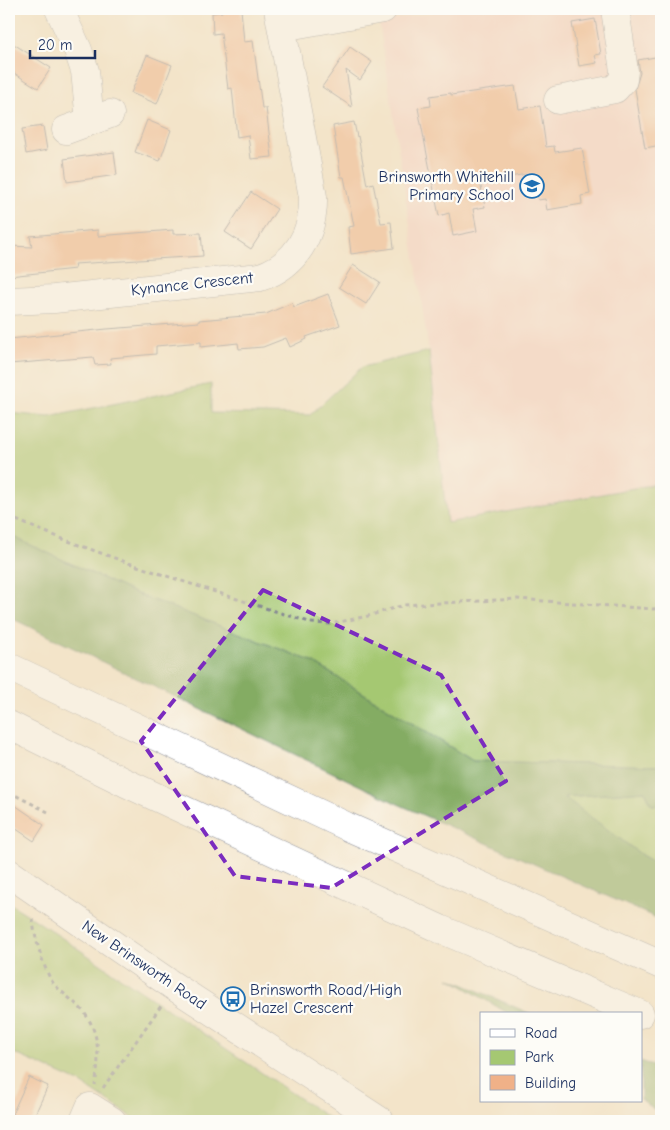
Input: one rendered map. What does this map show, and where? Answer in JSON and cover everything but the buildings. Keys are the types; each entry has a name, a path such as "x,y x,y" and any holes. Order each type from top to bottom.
{"main road":[{"path":"59,9 78,50 85,71 89,122"},
{"path":"280,18 383,9"},
{"path":"558,100 614,90 623,80 624,71 615,9"},
{"name":"Kynance Crescent","path":"9,301 54,299 260,277 273,273 284,266 303,244 310,229 314,205 311,180 280,18"},
{"path":"9,667 346,826 661,965"},
{"path":"9,725 135,787 440,929 636,1012"},
{"name":"New Brinsworth Road","path":"9,873 175,987 380,1121"},
{"path":"642,1014 661,1023"}],"path":[{"path":"9,517 51,535 312,623 330,624 368,616 404,605 490,600 518,599 653,609 661,608"},
{"path":"9,792 48,812"},
{"path":"34,890 33,928 42,960 53,983 83,1012 93,1028 97,1042 98,1069 95,1117"},
{"path":"95,1117 175,987"}],"highlighted area":[{"path":"263,590 441,675 506,781 331,888 235,876 141,741"}],"shaded area":[{"name":"Brinsworth Whitehill Primary School","path":"456,9 661,9 661,483 447,523 429,351 379,21"}],"green space":[{"path":"429,351 447,523 661,483 661,766 473,761 311,661 132,592 9,535 9,413 49,417 211,384 211,413 310,415 362,367"},
{"path":"9,535 132,592 311,661 473,761 661,766 661,805 652,805 645,791 564,797 643,856 661,866 661,920 398,804 9,617"},
{"path":"645,791 652,805 661,805 661,866 643,856 563,797"},
{"path":"9,903 333,1121 138,1121 81,1083 9,1051"},
{"path":"449,978 526,1012 506,1012"},
{"path":"642,1061 661,1069 661,1115 642,1100"}],"place":[{"name":"Brinsworth Whitehill Primary School","path":"532,186"},
{"name":"Brinsworth Road/High Hazel Crescent","path":"233,999"}]}
